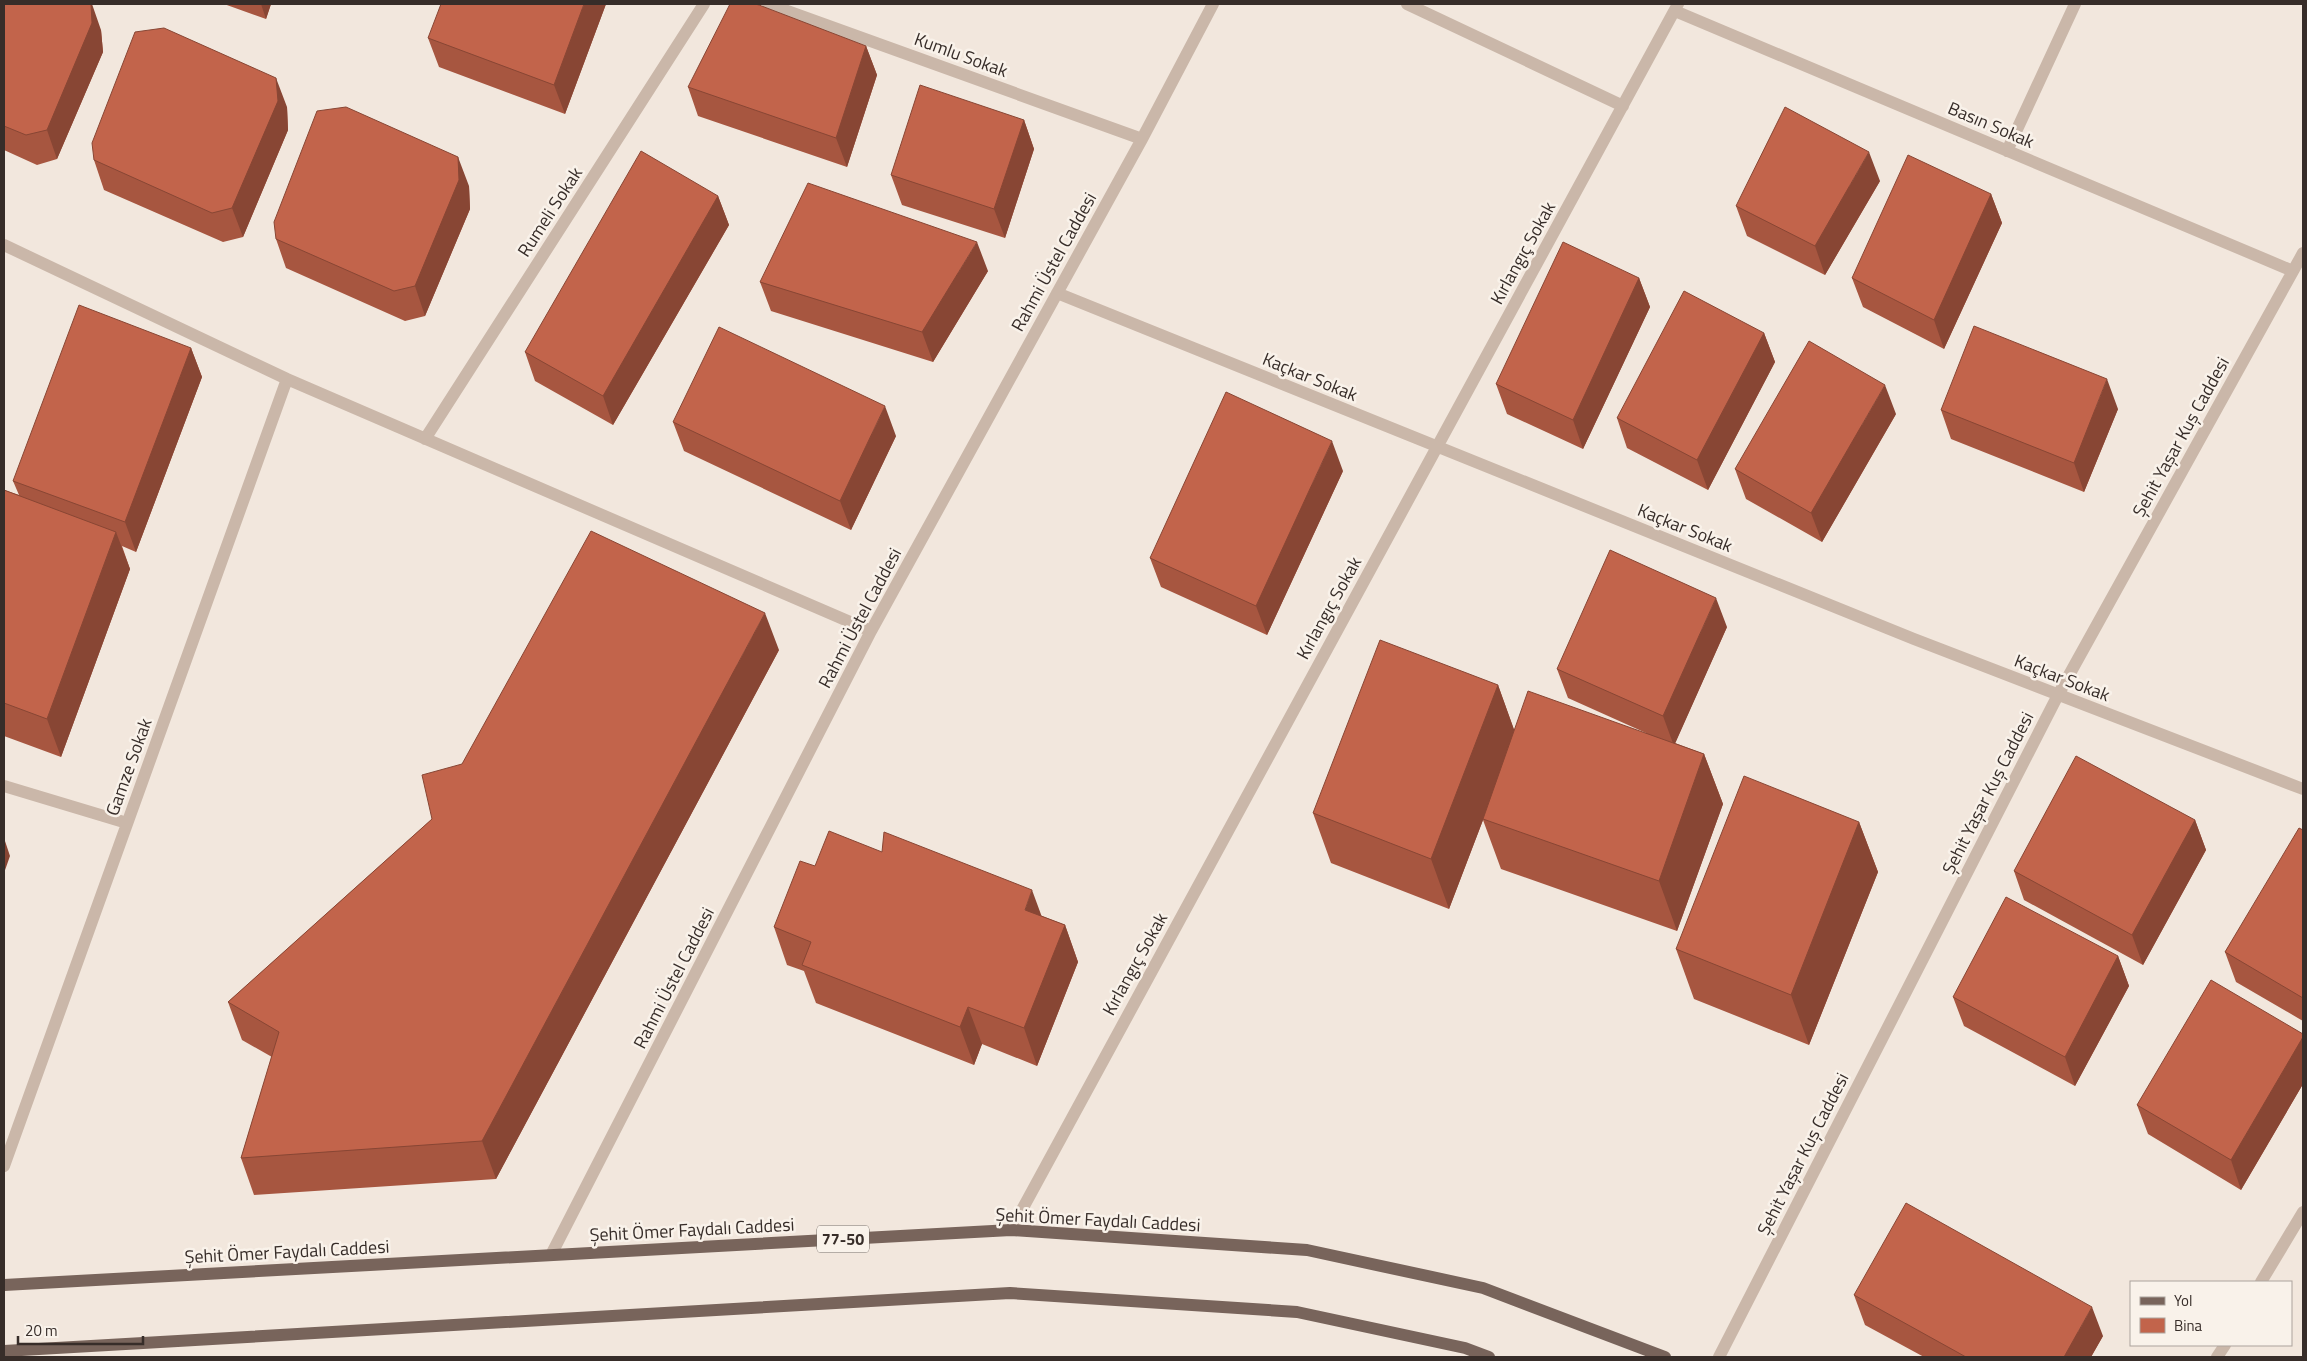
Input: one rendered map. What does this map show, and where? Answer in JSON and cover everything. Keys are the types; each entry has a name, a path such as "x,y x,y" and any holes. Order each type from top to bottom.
{"main road":[{"name":"Şehit Ömer Faydalı Caddesi","path":"4,1285 1011,1230 1306,1250 1483,1288 1665,1357"},
{"path":"4,1351 1010,1292 1298,1312 1465,1348 1489,1357"}],"street":[{"name":"Rumeli Sokak","path":"425,438 704,4"},
{"name":"Kumlu Sokak","path":"768,4 1142,139"},
{"name":"Rahmi Üstel Caddesi","path":"551,1255 871,631 1142,139 1213,4"},
{"path":"1407,4 1623,106"},
{"path":"2007,150 2075,4"},
{"name":"Kırlangıç Sokak","path":"1011,1230 1677,7"},
{"name":"Basın Sokak","path":"1677,7 2293,271"},
{"path":"4,244 287,379 871,631"},
{"name":"Şehit Yaşar Kuş Caddesi","path":"1719,1357 2058,695 2303,253"},
{"name":"Kaçkar Sokak","path":"1057,293 1914,640 2303,789"},
{"name":"Gamze Sokak","path":"4,1166 287,379"},
{"path":"4,786 127,823"},
{"path":"2263,1281 2298,1231 2303,1212"},
{"path":"2217,1357 2224,1346"}],"building":[{"path":"4,4 91,4 92,23 47,130 26,135 4,126"},
{"path":"441,4 584,4 554,85 428,38"},
{"path":"730,4 759,5 866,46 836,138 688,87"},
{"path":"164,28 276,78 278,101 232,208 212,213 94,160 92,143 135,32"},
{"path":"920,85 1024,120 994,209 891,175"},
{"path":"346,107 458,157 459,180 415,286 394,291 276,239 274,222 317,111"},
{"path":"1785,107 1869,152 1815,246 1736,206"},
{"path":"641,151 718,196 603,396 525,352"},
{"path":"1908,155 1991,194 1934,320 1852,278"},
{"path":"808,183 977,242 922,332 760,282"},
{"path":"1563,242 1639,278 1573,420 1496,384"},
{"path":"1684,291 1764,333 1697,460 1617,418"},
{"path":"79,305 191,348 125,522 13,481"},
{"path":"1974,326 2107,379 2074,463 1941,410"},
{"path":"719,327 885,406 840,501 673,422"},
{"path":"1809,341 1885,385 1811,513 1735,469"},
{"path":"1226,392 1332,441 1256,606 1150,558"},
{"path":"4,490 116,532 47,719 4,703"},
{"path":"591,531 765,613 482,1141 241,1158 279,1032 228,1002 432,819 422,775 462,764"},
{"path":"1610,550 1716,598 1663,716 1557,669"},
{"path":"1380,640 1498,685 1431,859 1313,813"},
{"path":"1528,691 1704,754 1659,881 1483,819"},
{"path":"2076,756 2195,820 2132,935 2014,871"},
{"path":"1744,776 1859,822 1791,995 1676,949"},
{"path":"2299,828 2303,830 2303,998 2225,952"},
{"path":"829,831 882,852 884,832 1032,890 1025,910 1065,925 1024,1028 968,1007 960,1027 802,965 811,942 774,927 800,861 815,866"},
{"path":"2006,897 2118,956 2065,1057 1953,997"},
{"path":"2211,980 2303,1034 2231,1160 2137,1105"},
{"path":"1906,1203 2092,1307 2064,1357 1966,1357 1854,1295"}]}
